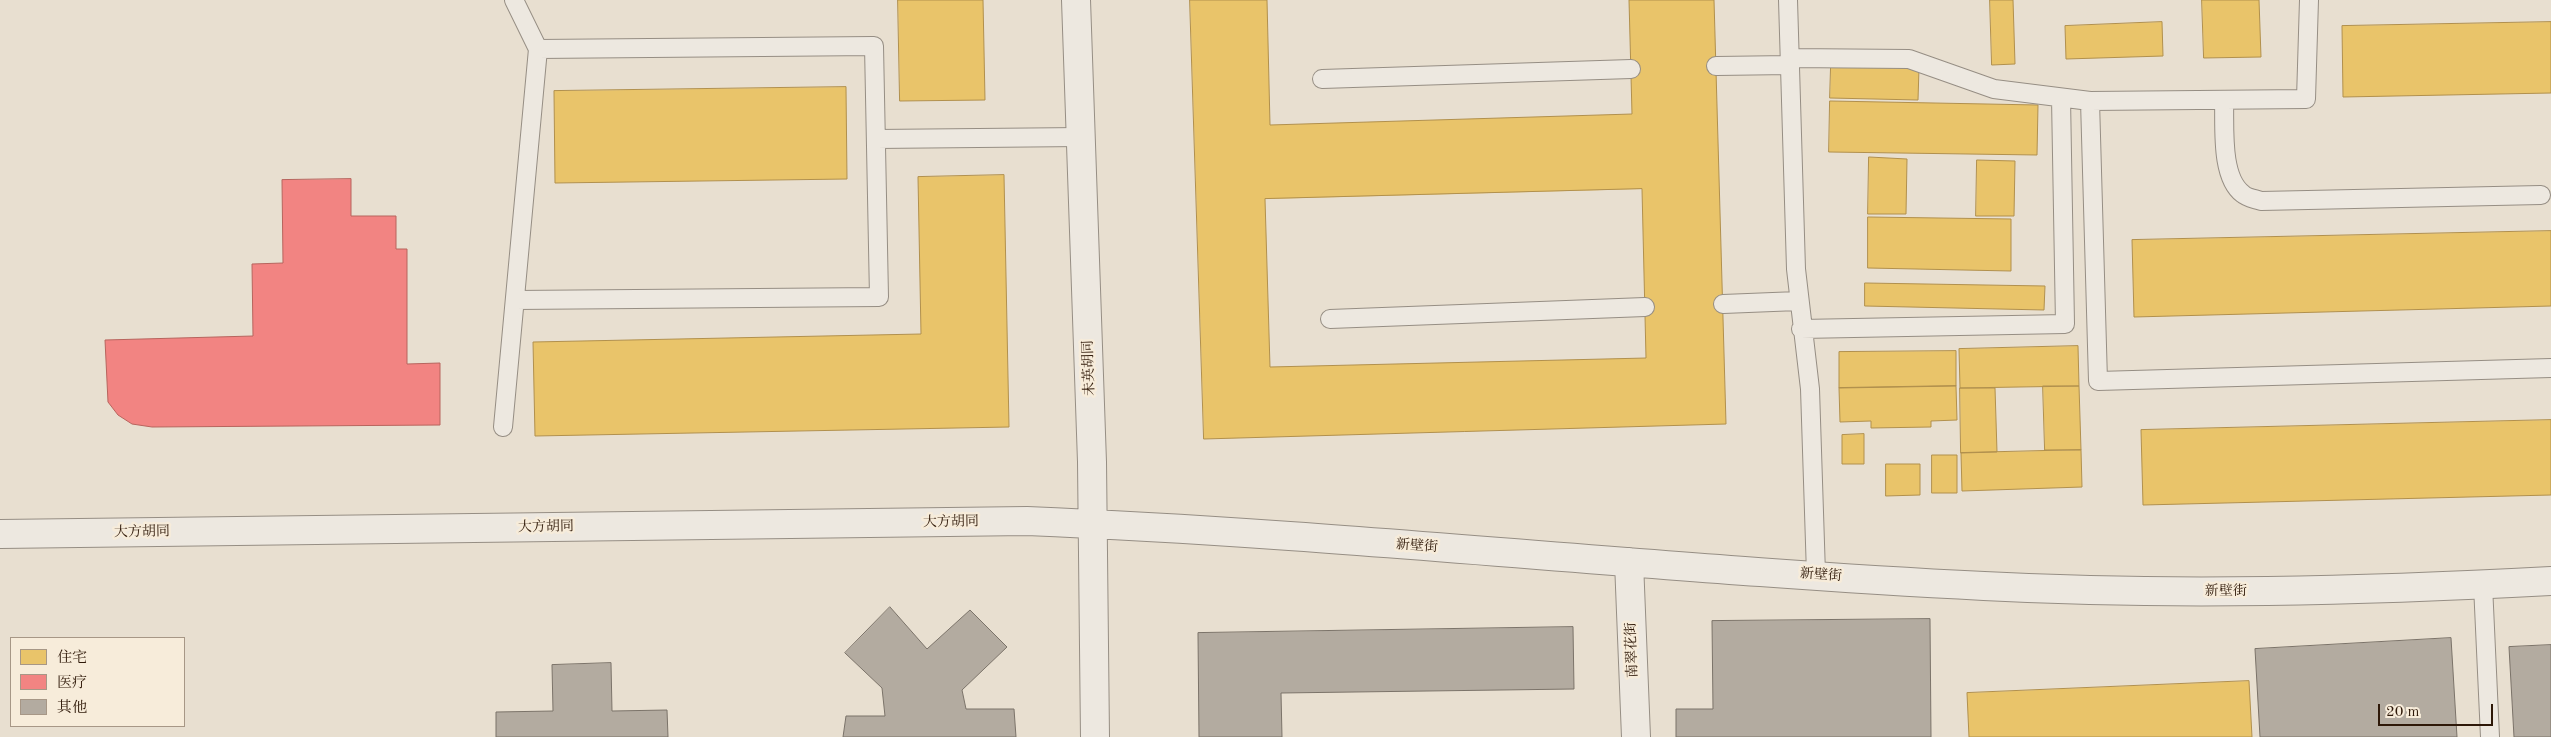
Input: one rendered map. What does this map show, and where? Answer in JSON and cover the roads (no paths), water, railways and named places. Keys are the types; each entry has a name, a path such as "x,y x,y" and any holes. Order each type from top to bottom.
{"street":[{"name":"未英胡同","path":"1076,0 1093,524 1095,737"},
{"name":"大方胡同","path":"0,534 1027,521 1093,524"},
{"name":"新壁街","path":"1093,524 1163,526 1628,562 1983,586 2153,592 2317,591 2551,581"},
{"name":"南翠花街","path":"1628,562 1636,737"}],"lane":[{"path":"503,427 538,49 514,0"},
{"path":"1788,0 1798,301 1810,389 1816,574"},
{"path":"1716,66 1790,61 1909,59 1994,90 2090,101 2306,99 2308,0"},
{"path":"515,300 878,297 874,46 538,49"},
{"path":"1322,79 1631,69"},
{"path":"1802,329 2065,324 2061,98"},
{"path":"2224,100 2226,161 2232,180 2243,195 2261,201 2541,195"},
{"path":"2090,101 2098,381 2551,368"},
{"path":"876,139 1081,137"},
{"path":"1723,304 1798,301"},
{"path":"1330,319 1645,307"},
{"path":"2484,585 2490,737"}]}
